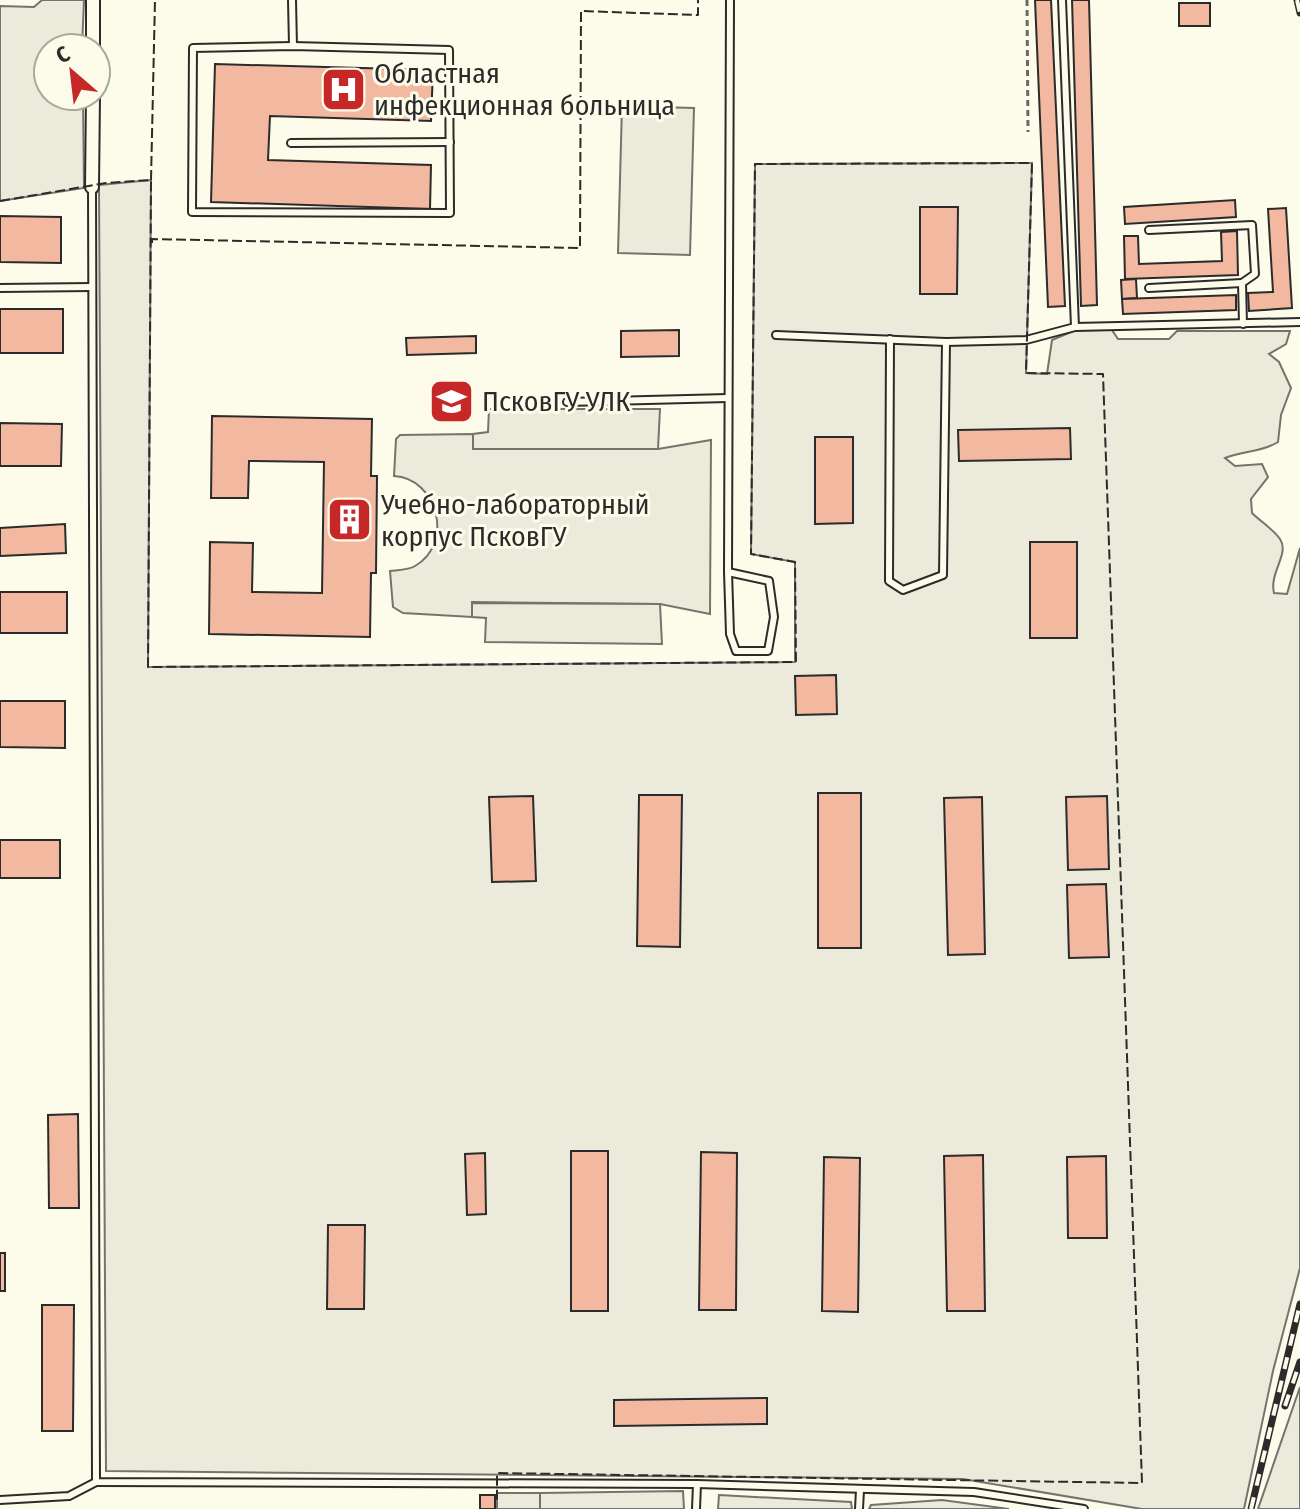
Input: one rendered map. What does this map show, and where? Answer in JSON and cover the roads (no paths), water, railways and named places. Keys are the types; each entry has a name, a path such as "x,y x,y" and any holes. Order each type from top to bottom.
{"street":[{"path":"93,0 93,32"},
{"path":"92,187 93,112"}],"lane":[{"path":"292,0 293,46"},
{"path":"728,572 769,581 774,617 768,651 736,651 730,634 728,572 728,398 730,0"},
{"path":"1062,0 1075,327"},
{"path":"293,46 449,50 450,213 192,212 193,48 293,46"},
{"path":"291,143 450,142"},
{"path":"92,187 96,1482"},
{"path":"1149,230 1252,225 1255,274 1242,283 1149,288"},
{"path":"1242,283 1243,324"},
{"path":"0,288 92,287"},
{"path":"776,335 946,342 1026,340 1075,327 1300,322"},
{"path":"890,339 889,581 903,590 943,575 946,342"},
{"path":"567,402 728,398"},
{"path":"0,1500 69,1496 96,1482 697,1484 974,1492 1084,1509"},
{"path":"696,1509 697,1484"},
{"path":"859,1509 860,1490"}],"railway":[{"path":"1297,0 1300,13"},
{"path":"1251,1509 1300,1304"},
{"path":"1285,1406 1300,1362"}],"place":[{"name":"Областная инфекционная больница","path":"343,89"},
{"name":"ПсковГУ УЛК","path":"451,401"},
{"name":"Учебно-лабораторный корпус ПсковГУ","path":"350,520"}]}
